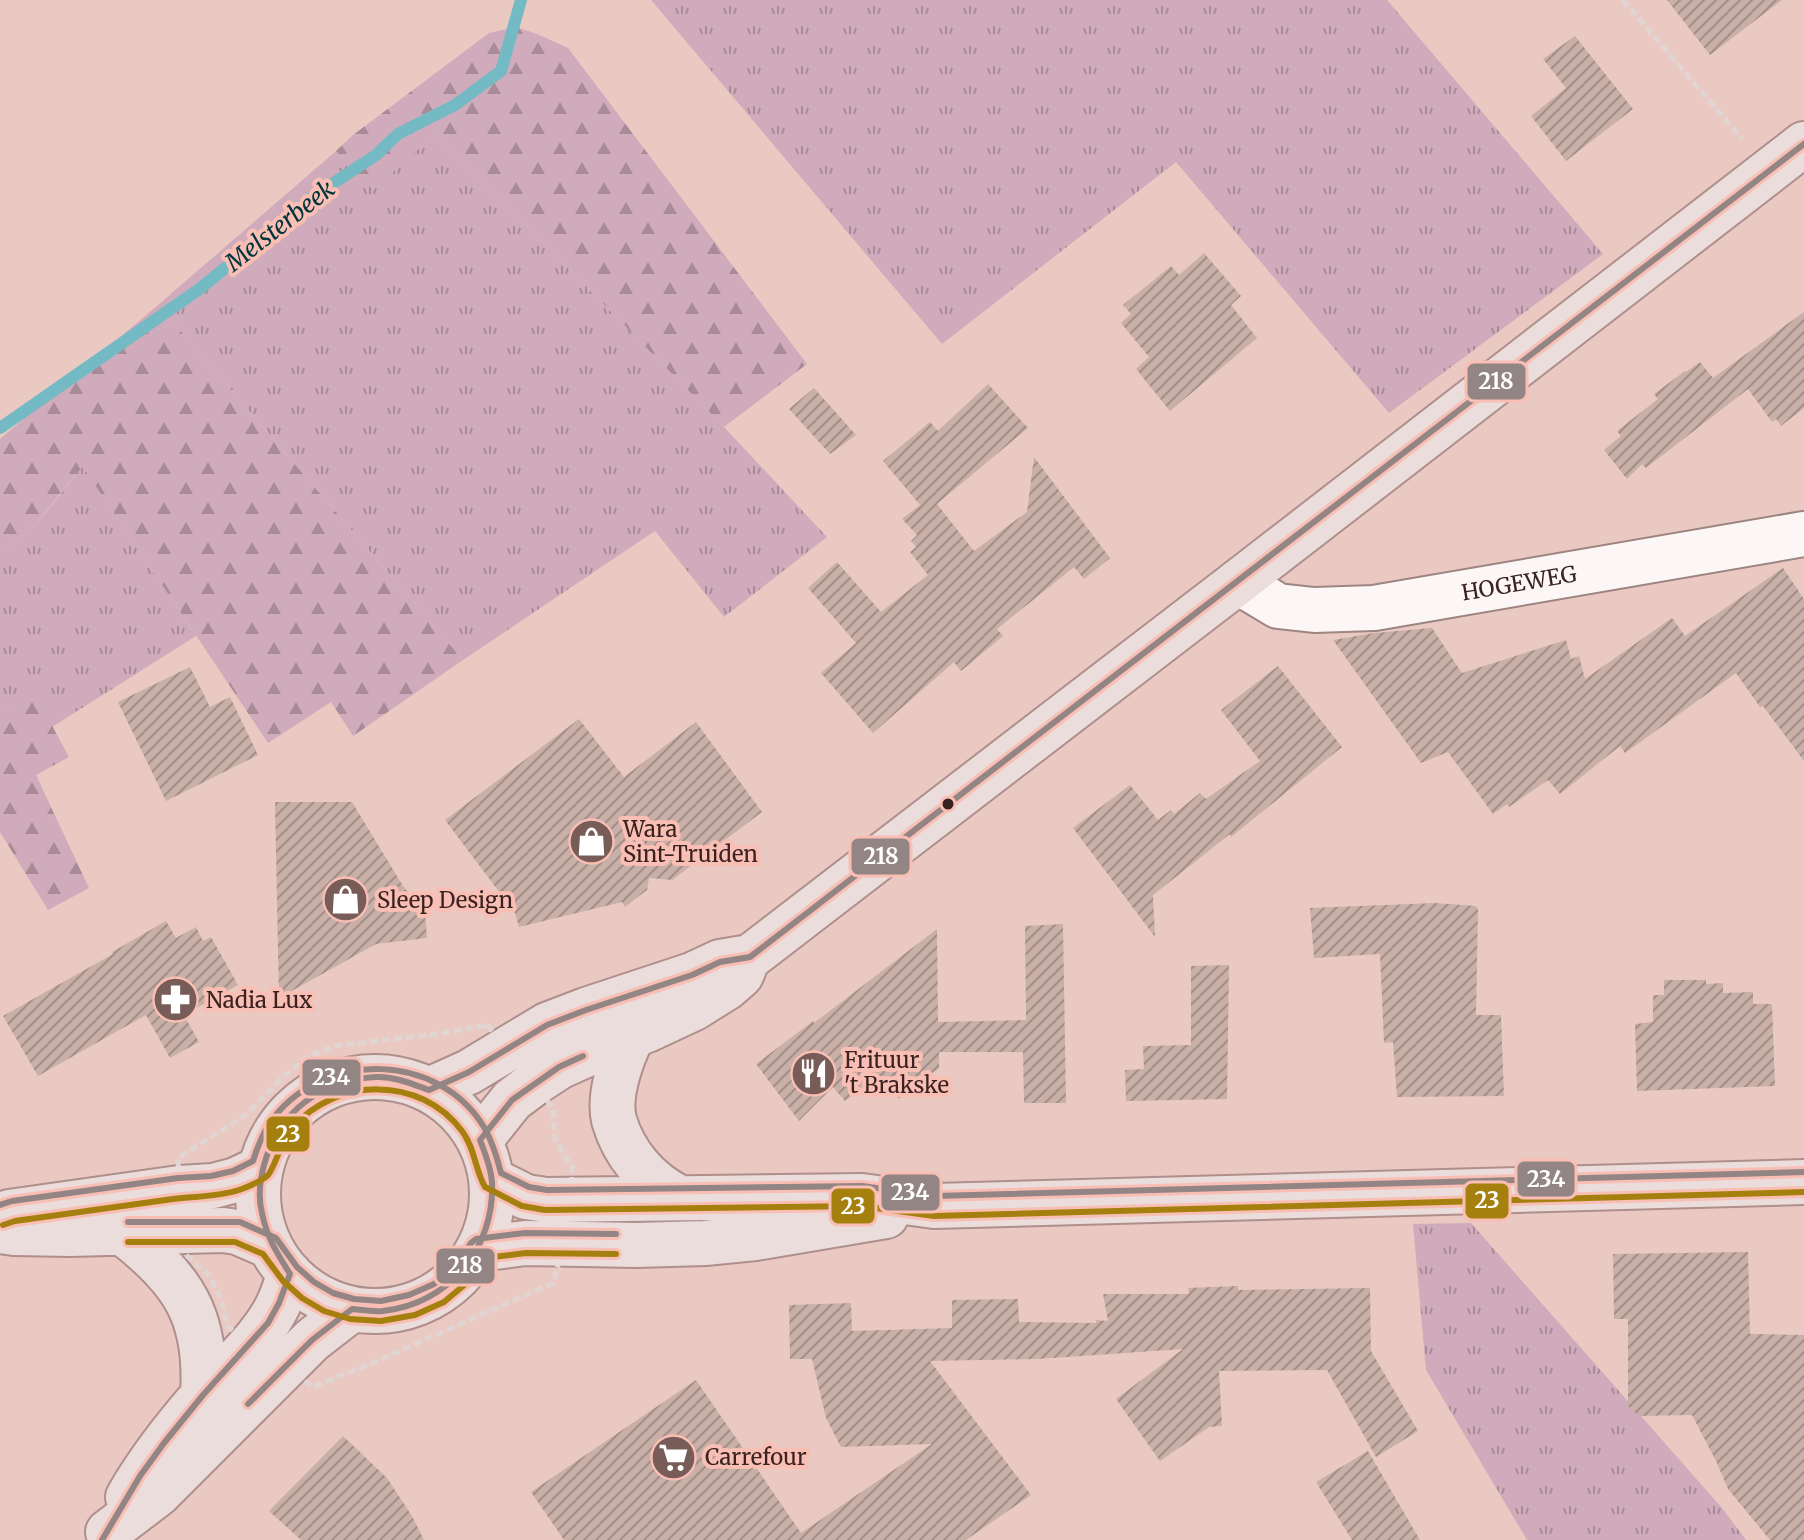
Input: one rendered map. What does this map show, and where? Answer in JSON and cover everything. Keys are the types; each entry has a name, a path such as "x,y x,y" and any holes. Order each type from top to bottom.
{"main road":[{"path":"486,1160 512,1100 559,1067 694,1008 726,988 741,975 750,957 1804,144"},
{"path":"429,1090 469,1072 547,1025 692,975 720,962 750,957"},
{"path":"632,1037 621,1057 613,1117 622,1141 636,1164 664,1190 680,1198"},
{"path":"0,1215 13,1211 181,1209 237,1232 280,1260 308,1290 329,1302 352,1309 382,1311 412,1305 439,1293 462,1274 479,1249 488,1227 492,1204 486,1160 466,1120 449,1103 429,1090 404,1081 378,1077 351,1080 326,1088 303,1102 284,1121 270,1143 261,1168 258,1195 261,1221 280,1260 267,1355 233,1421 158,1494 105,1536"},
{"path":"486,1160 526,1197 572,1200 862,1196 934,1206 1804,1182"},
{"path":"0,1231 70,1234 122,1232 181,1209 213,1186 236,1180 261,1168"},
{"path":"479,1249 525,1243 705,1243 859,1222 934,1206"},
{"path":"122,1232 175,1280 188,1302 200,1335 203,1395"},
{"path":"105,1536 140,1476 203,1395 267,1355 319,1334 352,1309"}],"street":[{"name":"HOGEWEG","path":"1238,582 1278,606 1314,610 1374,608 1804,534"}],"path":[{"path":"1623,0 1769,170"},
{"path":"487,1025 536,1082 553,1110 555,1140 572,1167 572,1200 553,1283 313,1387 227,1326 222,1302 210,1276 186,1255 178,1158 247,1114 307,1057 334,1046 487,1025"}],"green space":[{"path":"651,0 1387,0 1603,254 1389,413 1176,162 942,344"},
{"path":"516,27 568,48 807,364 724,427 436,133 373,190 336,151 489,33"},
{"path":"436,133 724,427 827,537 724,617 655,531 463,660 158,305 336,151 373,189"},
{"path":"158,305 463,660 353,736 331,702 268,743 83,467 23,536 0,550 0,439"},
{"path":"83,466 196,636 52,727 36,697 0,711 0,550 11,545 34,525"},
{"path":"36,696 69,757 36,775 89,888 48,910 0,832 0,711"},
{"path":"1471,1223 1722,1508 1746,1540 1527,1540 1426,1370 1413,1224"}],"building":[{"path":"1667,0 1782,0 1710,55"},
{"path":"1575,36 1633,109 1566,161 1531,116 1566,88 1543,59"},
{"path":"1204,253 1241,296 1231,305 1257,338 1170,411 1136,369 1149,357 1121,323 1131,314 1123,305 1171,266 1179,275"},
{"path":"1804,312 1804,408 1781,426 1776,419 1772,422 1748,389 1646,468 1642,464 1627,479 1604,450 1621,436 1617,431 1658,399 1654,394 1700,362 1713,378"},
{"path":"988,384 1028,428 937,504 974,551 1027,512 1034,457 1110,558 1084,579 1074,567 997,629 1003,636 961,671 954,662 873,733 821,673 856,643 808,588 837,562 881,612 928,575 910,552 916,547 911,541 917,535 902,519 920,505 883,461 930,422 938,431"},
{"path":"814,388 856,435 830,454 789,409"},
{"path":"1783,568 1804,599 1804,761 1736,673 1625,753 1620,746 1560,794 1548,780 1509,807 1507,804 1493,814 1448,752 1421,763 1333,640 1432,628 1462,673 1566,640 1571,659 1579,656 1585,679 1672,618 1685,636"},
{"path":"1278,666 1342,747 1231,837 1230,834 1153,895 1155,937 1073,828 1130,785 1158,820 1171,810 1174,814 1200,793 1206,799 1260,761 1221,710"},
{"path":"190,667 210,707 230,697 258,755 166,801 118,702"},
{"name":"Wara Sint-Truiden","path":"579,719 624,777 696,722 762,812 672,880 649,878 647,890 625,907 622,902 519,927 515,913 445,820"},
{"name":"Sleep Design","path":"275,802 352,802 403,886 425,913 427,938 376,944 279,998"},
{"path":"1435,903 1476,906 1478,910 1476,1015 1501,1015 1504,1096 1397,1097 1393,1042 1384,1043 1380,954 1314,958 1310,908"},
{"path":"166,921 176,938 196,927 203,941 211,937 238,985 184,1015 199,1042 170,1058 146,1015 38,1076 3,1016"},
{"path":"1063,924 1066,1103 1024,1103 1023,1052 939,1052 939,1068 899,1099 879,1075 845,1101 833,1087 799,1121 756,1064 937,929 938,1022 1026,1020 1025,926"},
{"path":"1229,965 1227,1099 1126,1101 1125,1070 1144,1069 1143,1046 1191,1045 1191,966"},
{"path":"1664,980 1723,983 1723,993 1753,992 1753,1004 1772,1004 1775,1086 1637,1091 1635,1024 1653,1022 1653,995 1664,995"},
{"path":"1748,1252 1750,1334 1804,1335 1804,1540 1770,1540 1728,1489 1692,1415 1639,1416 1628,1406 1628,1319 1614,1319 1613,1254"},
{"path":"1238,1286 1238,1290 1370,1288 1371,1351 1418,1431 1376,1457 1327,1370 1219,1371 1222,1426 1209,1427 1160,1461 1116,1399 1183,1349 1037,1359 930,1361 1031,1495 966,1540 564,1540 531,1492 696,1380 801,1533 932,1444 841,1447 826,1418 812,1359 790,1359 789,1305 851,1303 852,1331 952,1328 952,1300 1018,1299 1019,1322 1096,1323 1096,1320 1108,1321 1103,1294 1189,1294 1188,1288"},
{"path":"343,1436 387,1478 424,1540 301,1540 269,1511"},
{"path":"1368,1451 1420,1540 1352,1540 1316,1482"}],"waterway":[{"name":"Melsterbeek","path":"0,428 198,290 314,196 376,155 398,134 455,105 501,71 521,0"}],"transit line":[{"name":"218","path":"102,1540 140,1476 164,1443 268,1323 279,1303 290,1274 267,1230 261,1207 261,1183 264,1165 280,1129 305,1102 337,1085 376,1077 396,1079 429,1090 469,1072 547,1025 692,975 720,962 750,957 1804,144"},
{"name":"218","path":"248,1404 312,1340 352,1309 379,1311 407,1306 447,1285 463,1269 486,1229 491,1206 492,1182 480,1140 512,1100 559,1067 583,1056"},
{"name":"234","path":"0,1205 233,1171 253,1161 270,1122 296,1095 323,1080 352,1071 382,1069 412,1074 440,1085 464,1103 484,1127 501,1173 529,1187 547,1190 862,1186 935,1196 1804,1172"},
{"name":"23","path":"3,1225 239,1190 267,1176 288,1133 311,1111 332,1099 378,1089 402,1092 424,1100 444,1113 466,1138 485,1187 522,1206 545,1210 861,1206 934,1216 1804,1192"},
{"name":"234","path":"128,1222 240,1222 276,1238 297,1267 333,1293 354,1299 381,1301 409,1295 434,1284 455,1267 476,1239 525,1233 616,1234"},
{"name":"23","path":"128,1242 235,1242 263,1254 283,1281 302,1298 324,1311 350,1319 381,1321 415,1315 444,1302 469,1281 485,1258 526,1253 616,1254"}],"place":[{"name":"Wara Sint-Truiden","path":"592,842"},
{"name":"Sleep Design","path":"346,900"},
{"name":"Nadia Lux","path":"175,1000"},
{"name":"Frituur 't Brakske","path":"813,1073"},
{"name":"Carrefour","path":"674,1457"}]}
